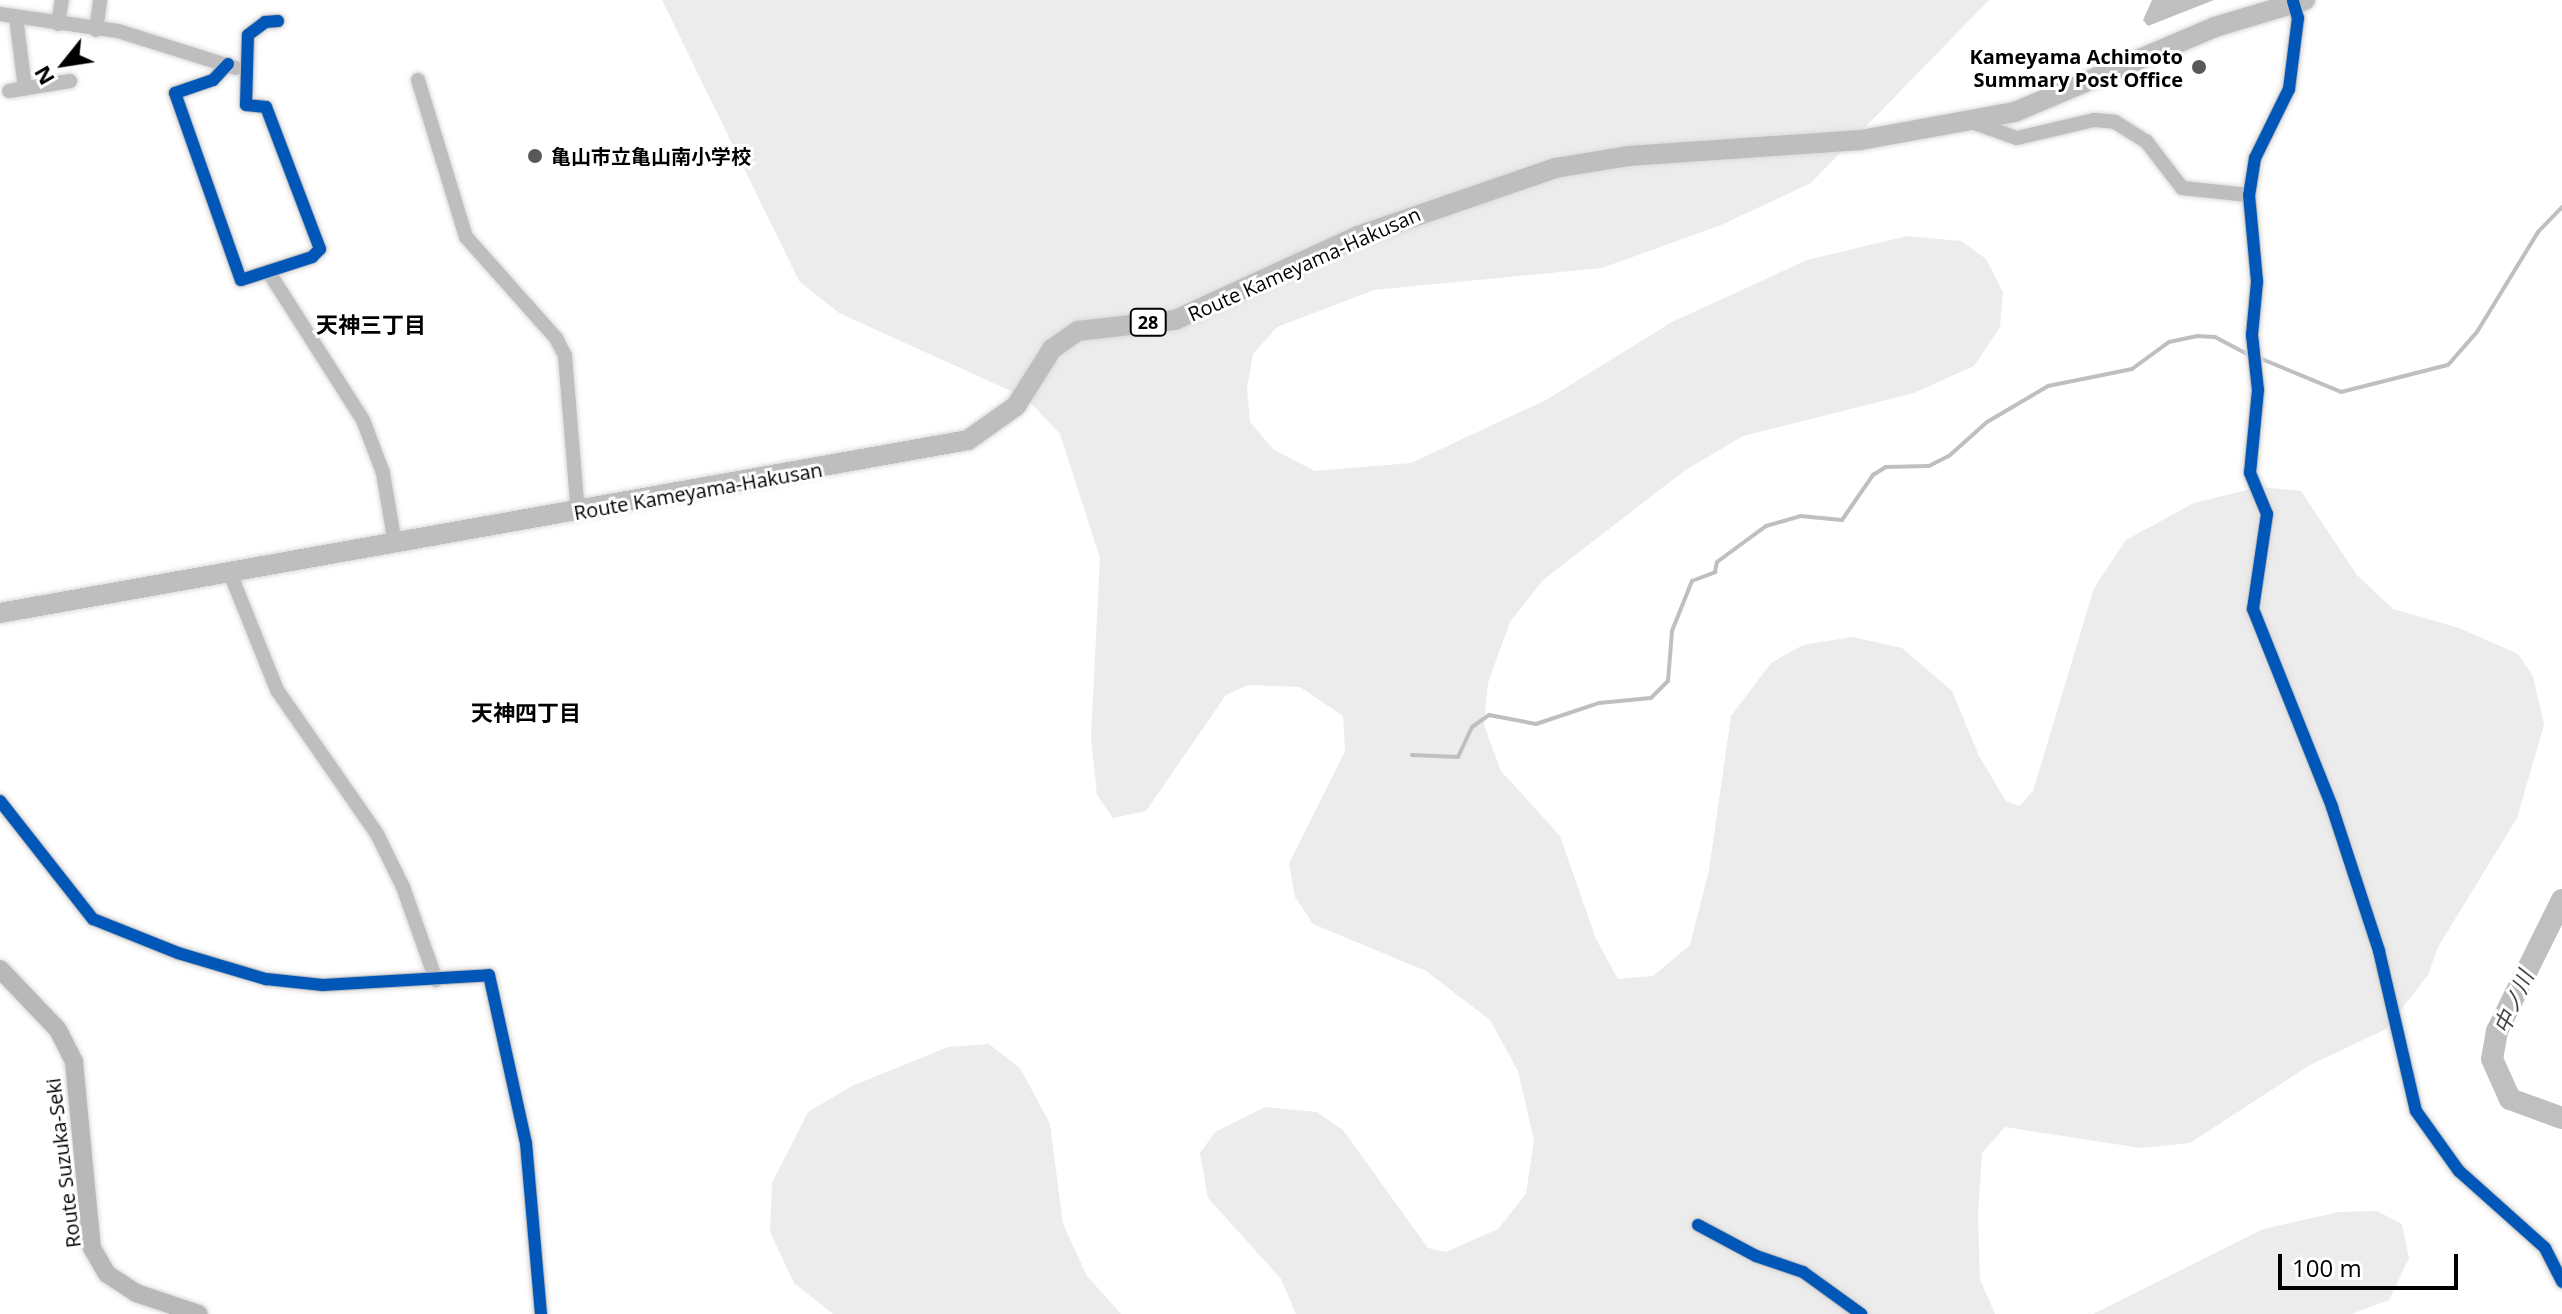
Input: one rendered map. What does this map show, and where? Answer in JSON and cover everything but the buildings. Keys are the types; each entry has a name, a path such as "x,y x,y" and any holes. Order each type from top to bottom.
{"main road":[{"name":"Route Kameyama-Hakusan","path":"0,613 578,513 968,440 1016,406 1052,349 1078,331 1175,320 1358,236 1555,168 1628,156 1861,140 2015,112 2215,27 2299,1"},
{"name":"Route Suzuka-Seki","path":"0,969 58,1030 74,1062 92,1248 107,1274 136,1293 199,1314"}],"street":[{"path":"58,24 62,0"},
{"path":"96,30 100,0"},
{"path":"2299,1 2289,89 2255,158 2249,195 2257,282 2252,344 2255,369 2250,473 2267,514 2253,609 2332,807 2379,951 2416,1111 2459,1171 2545,1248 2562,1282"},
{"path":"0,14 159,42 247,73"},
{"path":"16,17 25,88"},
{"path":"228,64 213,80 175,93 241,280 312,257 320,249 266,107 246,105 248,35 265,22 278,21"},
{"path":"418,80 466,237 556,338 565,356 578,513"},
{"path":"9,91 70,81"},
{"path":"1967,121 2017,138 2094,120 2115,122 2146,141 2182,188 2249,195"},
{"path":"268,271 363,420 383,473 395,544"},
{"path":"230,573 281,698 377,834 403,887 436,980"},
{"path":"0,801 77,902 106,927 266,979 363,986 489,975 526,1143 541,1314"},
{"path":"1698,1225 1756,1256 1803,1272 1861,1314"}],"shaded area":[{"path":"662,0 1989,0 1811,183 1721,225 1602,268 1374,290 1277,327 1253,354 1247,389 1250,422 1274,450 1315,471 1411,463 1546,400 1672,322 1807,260 1907,236 1961,241 1986,259 2003,292 2000,327 1974,366 1914,393 1743,436 1684,471 1543,580 1510,622 1488,683 1484,725 1501,771 1560,836 1596,939 1618,979 1653,976 1690,945 1709,870 1731,716 1771,663 1803,645 1852,637 1902,648 1952,691 1979,756 2006,801 2019,806 2033,791 2094,588 2126,540 2194,503 2259,487 2301,491 2357,575 2393,609 2459,628 2518,654 2533,676 2544,725 2517,818 2438,947 2428,975 2386,1029 2310,1065 2190,1143 2141,1148 2005,1127 1982,1153 1978,1216 1980,1279 1995,1314 1296,1314 1281,1279 1208,1198 1200,1153 1215,1132 1265,1107 1317,1112 1343,1130 1428,1248 1446,1252 1498,1229 1526,1194 1534,1140 1518,1071 1490,1020 1426,971 1313,924 1295,897 1289,864 1345,751 1343,716 1300,687 1248,685 1226,695 1146,811 1113,818 1097,795 1091,738 1100,558 1060,434 1026,398 839,313 799,281"},
{"path":"2152,0 2214,0 2148,26 2143,20"},
{"path":"989,1044 1020,1068 1050,1124 1063,1224 1087,1276 1121,1314 833,1314 794,1283 770,1232 772,1183 808,1112 852,1086 948,1047"},
{"path":"2377,1211 2402,1224 2409,1258 2389,1300 2351,1314 2093,1314 2263,1229 2339,1212"}],"waterway":[{"path":"2257,357 2341,392 2448,365 2477,332 2538,232 2562,207"},
{"path":"1412,755 1458,757 1472,727 1489,715 1536,724 1599,703 1651,698 1668,681 1672,631 1692,581 1715,572 1717,562 1766,526 1800,516 1842,520 1873,475 1886,467 1929,466 1949,456 1987,422 2048,386 2132,369 2169,342 2197,336 2215,337 2249,355"},
{"name":"中ノ川","path":"2562,900 2497,1031 2492,1059 2510,1099 2562,1118"}],"cycle path":[{"path":"2293,1 2298,18 2289,89 2255,158 2249,195 2257,282 2252,335 2258,390 2250,473 2267,514 2253,609 2332,807 2379,951 2416,1111 2459,1171 2545,1248 2562,1282"},
{"path":"228,64 213,80 175,93 241,280 312,257 320,249 266,107 246,105 248,35 265,22 278,21"},
{"path":"0,801 93,919 178,953 266,979 323,985 489,975 526,1143 541,1314"},
{"path":"1698,1225 1756,1256 1803,1272 1861,1314"}],"place":[{"name":"Kameyama Achimoto Summary Post Office","path":"2199,67"},
{"name":"亀山市立亀山南小学校","path":"535,156"}],"district":[{"name":"天神三丁目","path":"371,325"},
{"name":"天神四丁目","path":"526,713"}]}
